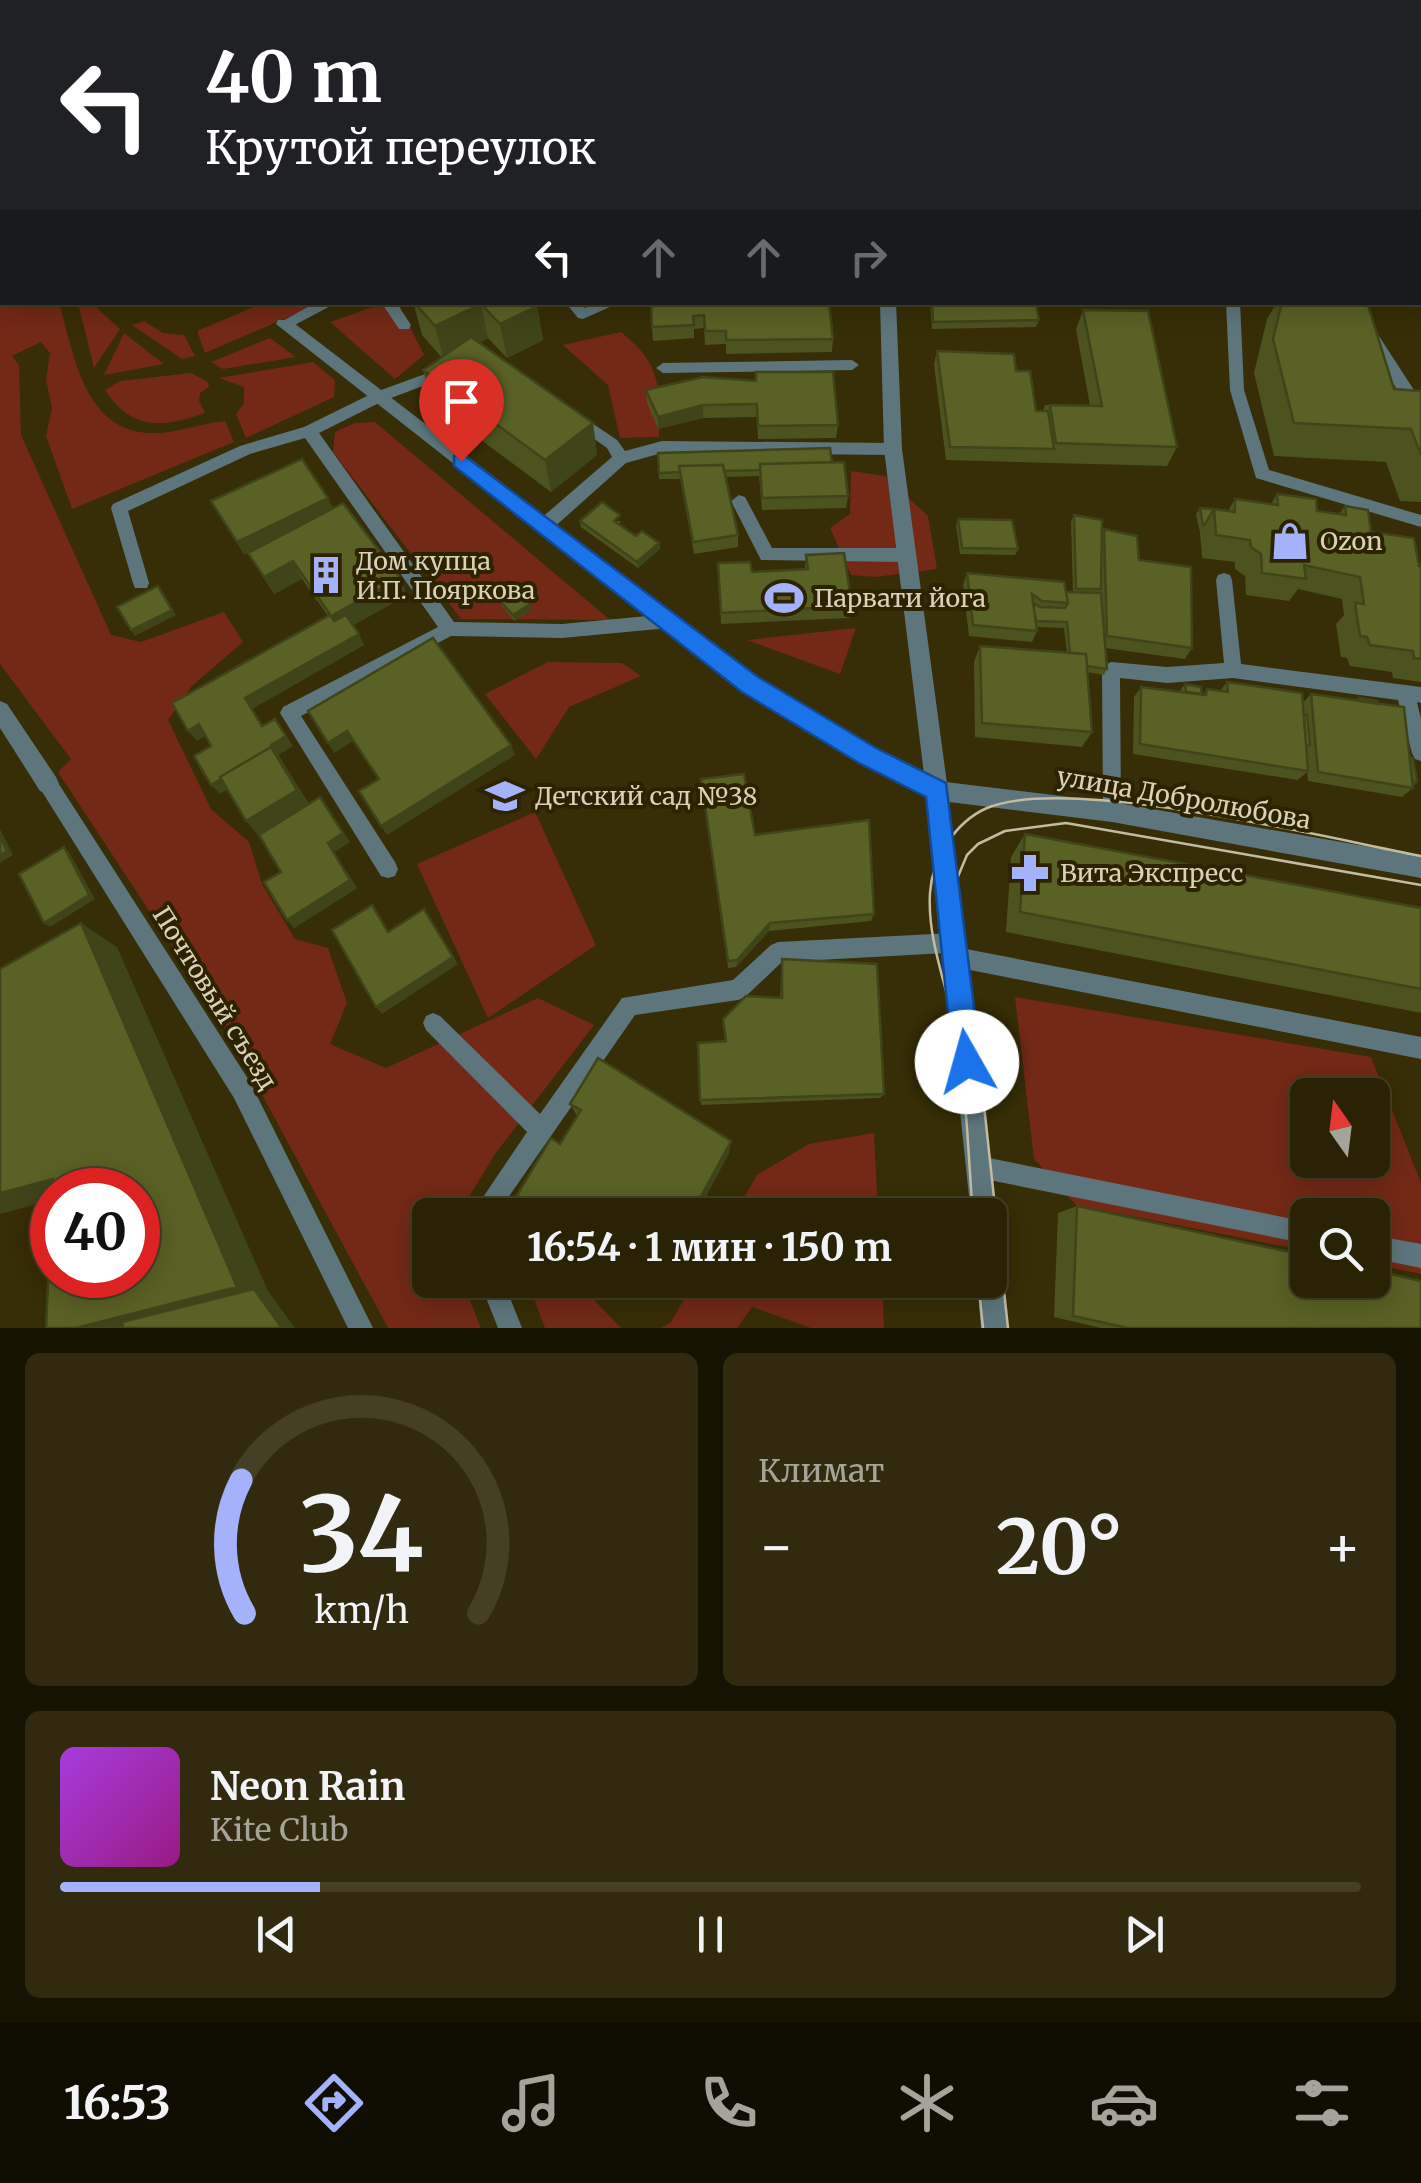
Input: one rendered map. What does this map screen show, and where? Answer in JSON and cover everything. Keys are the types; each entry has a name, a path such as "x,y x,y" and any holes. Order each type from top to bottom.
{"street":[{"path":"888,305 893,449 904,555 937,791 982,1198"},
{"name":"улица Добролюбова","path":"284,324 750,684 867,756 937,791 1112,812 1421,867"},
{"name":"Почтовый съезд","path":"0,710 48,784"},
{"path":"992,1298 994,1328"}],"lane":[{"path":"284,324 325,305"},
{"path":"390,305 404,325"},
{"path":"575,305 583,314 606,305"},
{"path":"1234,305 1236,390 1262,474 1421,521"},
{"path":"1351,305 1415,406 1421,407"},
{"path":"141,582 119,508 245,450 309,431 378,397 463,365"},
{"path":"663,368 852,365"},
{"path":"565,412 612,444 621,458"},
{"path":"309,431 449,629"},
{"path":"545,525 621,458 662,447 893,449"},
{"path":"739,501 768,555 904,555"},
{"path":"1224,580 1233,670"},
{"path":"388,869 289,713 449,629 562,631 669,622"},
{"path":"1112,812 1111,670 1167,675 1233,670 1413,694 1421,753"},
{"name":"Почтовый съезд","path":"48,784 242,1090 362,1328"},
{"path":"494,1198 629,1005 738,990 778,952 954,950 1421,1048"},
{"path":"434,1023 540,1131"},
{"path":"979,1167 1290,1229"},
{"path":"1390,1250 1421,1256"},
{"path":"498,1298 510,1328"}],"shaded area":[{"path":"0,305 60,305 85,385 109,418 127,429 168,432 225,421 234,442 72,509 46,436 52,409 46,379 50,353 41,342 12,356 19,365 21,435 111,635 141,642 224,612 243,642 192,686 168,720 211,809 249,842 262,884 295,939 328,948 347,1003 330,1044 386,1068 538,998 594,1025 495,1154 468,1198 412,1198 412,1298 469,1298 481,1328 388,1328 226,1028 58,772 71,759 0,664"},
{"path":"78,305 96,307 120,329 94,368"},
{"path":"258,305 316,305 205,353 197,331"},
{"path":"378,305 399,305 424,355 395,379 330,322"},
{"path":"144,321 163,333 184,335 195,356 182,359 132,325"},
{"path":"621,332 644,355 656,378 659,437 620,438 608,385 563,345"},
{"path":"124,333 164,364 104,375"},
{"path":"270,338 296,357 223,369 211,362"},
{"path":"313,362 335,380 334,397 246,438 236,414 244,403 244,387 219,378"},
{"path":"191,373 208,382 209,387 200,393 199,401 205,413 175,422 137,419 105,390 120,381"},
{"path":"375,422 610,620 461,619 333,452 335,432 355,423"},
{"path":"851,471 885,476 928,516 937,569 875,577 851,575 830,528 850,514"},
{"path":"856,628 840,674 747,640"},
{"path":"548,662 622,663 641,676 569,707 536,759 485,694"},
{"path":"535,812 596,945 488,1018 417,864"},
{"path":"1015,997 1371,1057 1379,1078 1290,1078 1290,1178 1390,1178 1390,1105 1421,1183 1421,1274 1390,1268 1390,1198 1290,1198 1290,1248 1076,1205 1034,1159"},
{"path":"874,1133 877,1198 744,1198 757,1175 809,1144"},
{"path":"534,1298 592,1298 621,1328 545,1328"},
{"path":"685,1298 883,1298 884,1328 811,1328 752,1307 737,1328 661,1328 671,1322"}],"building":[{"path":"417,305 479,305 435,326"},
{"path":"482,305 537,306 500,324"},
{"path":"651,305 829,305 833,339 726,340 726,331 705,331 704,315 693,316 694,325 652,327"},
{"path":"932,305 1036,305 1039,320 933,322"},
{"path":"1281,305 1368,305 1394,389 1421,391 1421,455 1411,429 1294,423 1273,339"},
{"path":"1083,310 1148,311 1177,447 1056,443 1050,405 1102,406"},
{"path":"471,337 593,423 545,460 423,370"},
{"path":"937,351 1014,354 1016,371 1030,371 1036,411 1048,411 1054,449 950,447"},
{"path":"756,372 833,372 838,425 758,426 757,404 703,405 658,417 646,390 703,377 756,381"},
{"path":"830,448 832,462 760,464 760,470 724,471 723,465 679,466 680,472 659,473 658,453"},
{"path":"302,459 328,498 237,542 211,501"},
{"path":"844,462 848,496 762,498 760,464"},
{"path":"723,465 738,535 693,542 679,466"},
{"path":"1277,494 1316,499 1317,511 1346,515 1345,506 1368,510 1371,532 1414,538 1421,566 1421,659 1414,658 1413,651 1370,645 1367,637 1360,636 1355,603 1364,604 1360,577 1304,565 1306,579 1262,573 1261,554 1251,547 1250,540 1216,535 1214,509 1235,512 1235,499 1278,505"},
{"path":"602,502 620,515 614,521 636,536 642,531 659,543 637,562 580,521"},
{"name":"Дом купца И.П. Пояркова","path":"343,503 400,578 331,616 293,561 264,577 248,553"},
{"path":"1200,508 1214,509 1204,526 1203,526"},
{"path":"1074,515 1102,520 1101,589 1076,589"},
{"path":"958,519 1012,520 1018,549 962,548"},
{"path":"1104,529 1137,536 1139,560 1191,567 1192,648 1107,636"},
{"path":"844,553 852,606 721,613 718,563 750,562 752,572 808,569 806,555"},
{"path":"967,573 1064,582 1068,603 1042,601 1032,594 1037,631 973,625"},
{"path":"158,586 172,610 131,630 117,607"},
{"path":"518,591 530,604 513,615 501,602"},
{"path":"1066,592 1101,593 1107,669 1087,666 1086,654 1070,653 1067,622 1036,621 1033,603 1065,608"},
{"path":"330,615 334,621 346,615 359,634 245,698 262,726 275,719 286,736 271,745 282,763 271,747 211,785 194,756 211,746 199,724 188,731 172,703"},
{"path":"433,638 511,745 381,826 359,791 379,779 347,731 328,743 308,711"},
{"path":"980,646 1086,654 1092,732 982,723"},
{"path":"1227,682 1302,693 1308,771 1140,744 1141,687 1206,695 1207,689 1228,692"},
{"path":"1185,684 1201,687 1202,694 1186,692"},
{"path":"1311,694 1404,707 1413,788 1318,772"},
{"path":"1304,714 1307,715 1310,745 1306,745"},
{"path":"271,747 297,790 246,821 220,777"},
{"path":"1413,758 1417,782 1413,782"},
{"path":"744,774 755,835 869,820 874,914 770,923 737,960 728,961 701,779"},
{"path":"320,797 343,833 328,843 350,880 287,920 264,882 281,872 259,835"},
{"path":"1025,834 1421,908 1421,989 1020,912"},
{"path":"0,837 7,851 0,855"},
{"path":"64,847 89,895 44,923 19,874"},
{"path":"372,905 388,932 424,909 453,957 376,1007 332,930"},
{"path":"81,923 237,1287 76,1328 46,1328 47,1298 160,1298 160,1168 30,1168 30,1185 0,1193 0,969"},
{"path":"782,959 877,964 884,1094 700,1100 698,1043 726,1041 723,1019 746,996 782,998"},
{"path":"598,1058 731,1141 700,1198 522,1198 517,1195 551,1138 560,1144 581,1110 570,1104"},
{"path":"1077,1206 1290,1252 1290,1298 1390,1298 1390,1274 1421,1281 1421,1328 1128,1328 1073,1316"},
{"path":"254,1289 282,1328 123,1328 122,1322"}],"tram line":[{"path":"972,1198 960,1057 935,946 930,893 940,855 955,832 975,814 1025,800 1135,804 1199,812 1421,856"},
{"path":"1008,1328 977,1040 955,929 954,886 967,855 978,844 1005,831 1066,823 1421,885"},
{"path":"980,1298 983,1328"}],"place":[{"name":"Ozon","path":"1290,541"},
{"name":"Дом купца И.П. Пояркова","path":"326,575"},
{"name":"Парвати йога","path":"784,598"},
{"name":"Детский сад №38","path":"505,796"},
{"name":"Вита Экспресс","path":"1030,873"}],"route":[{"path":"461,461 750,684 867,756 937,791 967,1062"}]}
